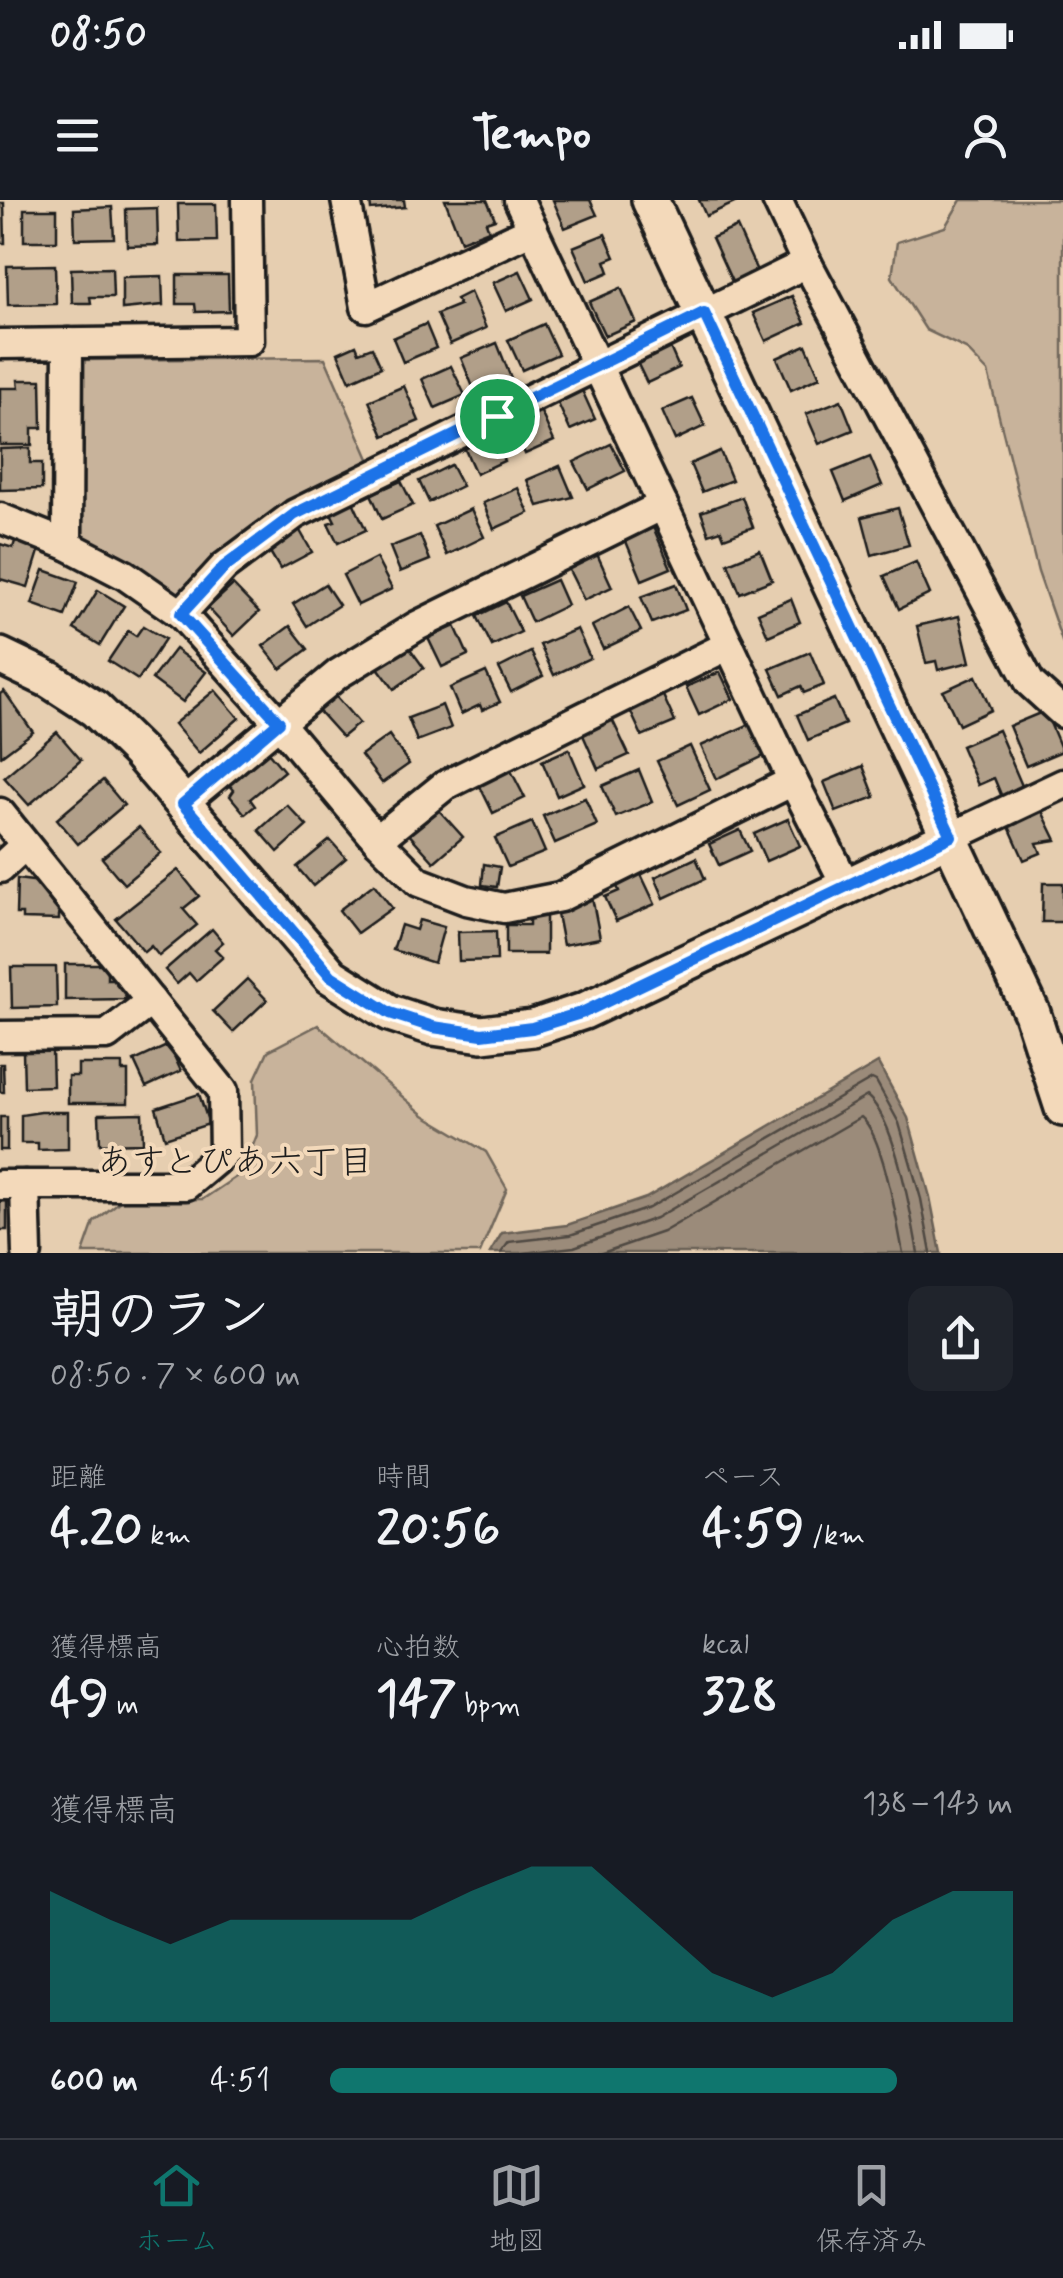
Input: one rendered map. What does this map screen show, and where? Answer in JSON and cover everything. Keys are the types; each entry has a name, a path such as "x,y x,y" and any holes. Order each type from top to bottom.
{"street":[{"path":"0,344 249,341 247,200"},
{"path":"346,200 366,307 533,229"},
{"path":"519,200 846,885"},
{"path":"650,200 1032,1013 1063,1108"},
{"path":"777,200 1030,683 1063,713"},
{"path":"181,614 224,567 295,514 807,263"},
{"path":"67,545 68,343"},
{"path":"183,804 338,674 417,626 663,505"},
{"path":"0,518 67,545 125,576 181,614 279,722 377,840 419,882 466,900 504,908 560,897 794,781"},
{"path":"377,840 444,786 729,645"},
{"path":"0,656 50,680 95,710 138,752 331,976 390,1013 433,1027 482,1034 532,1028 584,1012 951,836 1062,789"},
{"path":"0,813 223,1091 224,1153 186,1185 13,1186 26,1253"},
{"path":"0,868 25,845"},
{"path":"0,1036 108,1035 151,1000"}],"shaded area":[{"path":"961,200 1063,200 1063,644 1038,572 988,372 966,349 926,330 892,277 897,242 945,227"},
{"path":"325,358 370,461 263,524 180,596 82,539 80,360"},
{"path":"318,1025 424,1115 486,1152 507,1189 480,1253 83,1253 94,1222 120,1201 203,1199 242,1173 257,1135 255,1079 268,1051"}],"water":[{"path":"878,1063 908,1118 941,1253 490,1253 502,1233 567,1225 646,1198"}],"building":[{"path":"370,200 404,200 405,207 371,210"},
{"path":"445,200 487,200 495,219 486,222 489,230 461,241"},
{"path":"553,200 590,200 597,215 565,228"},
{"path":"699,200 739,200 739,201 706,216"},
{"path":"0,203 4,203 5,243 0,243"},
{"path":"178,204 216,204 217,241 179,242"},
{"path":"112,207 114,238 75,239 74,209"},
{"path":"157,208 158,245 127,246 126,209"},
{"path":"24,209 57,209 57,241 24,241"},
{"path":"737,227 757,271 734,286 712,238"},
{"path":"605,234 615,257 605,261 609,272 588,281 573,247"},
{"path":"55,265 56,304 8,305 7,266"},
{"path":"112,268 113,297 90,297 91,303 72,303 71,269"},
{"path":"520,271 533,299 506,311 493,283"},
{"path":"177,275 228,275 229,311 196,312 195,304 177,304"},
{"path":"162,276 163,305 122,309 122,277"},
{"path":"621,288 636,322 605,336 589,302"},
{"path":"470,292 486,328 450,344 437,314 459,305 456,299"},
{"path":"792,296 805,323 766,341 753,313"},
{"path":"426,324 436,348 403,362 393,338"},
{"path":"544,324 558,354 522,370 508,340"},
{"path":"497,343 511,378 475,392 461,358"},
{"path":"668,343 679,368 647,383 635,358"},
{"path":"356,345 359,352 372,347 381,367 350,381 338,353"},
{"path":"806,345 820,377 791,390 777,358"},
{"path":"451,366 465,395 435,408 422,379"},
{"path":"18,380 41,380 42,428 32,428 32,445 0,445 0,388 19,388"},
{"path":"404,386 419,421 384,436 369,401"},
{"path":"581,388 595,419 570,430 556,399"},
{"path":"692,398 705,426 675,440 662,411"},
{"path":"841,400 853,430 819,444 806,414"},
{"path":"540,410 554,441 525,454 511,423"},
{"path":"491,432 504,461 476,474 463,445"},
{"path":"611,444 625,471 588,489 574,462"},
{"path":"30,448 30,463 42,463 42,489 0,490 0,449"},
{"path":"720,451 732,480 702,492 690,464"},
{"path":"870,457 882,485 845,501 833,472"},
{"path":"451,465 462,486 429,502 419,481"},
{"path":"560,466 573,497 538,506 527,480"},
{"path":"401,481 413,505 382,519 371,494"},
{"path":"518,488 529,513 494,529 483,503"},
{"path":"350,495 366,530 338,543 328,523 335,521 327,505"},
{"path":"742,497 753,527 724,538 721,530 709,534 701,512"},
{"path":"898,508 909,545 872,555 862,517"},
{"path":"471,509 484,537 447,555 434,526"},
{"path":"653,527 671,568 642,580 625,539"},
{"path":"299,529 312,552 280,569 267,547"},
{"path":"420,535 430,560 400,572 390,547"},
{"path":"16,538 41,545 28,587 0,579 0,544 13,548"},
{"path":"760,550 772,580 740,593 728,563"},
{"path":"597,554 612,587 584,600 568,568"},
{"path":"376,558 392,589 358,605 343,575"},
{"path":"916,562 930,594 899,609 884,576"},
{"path":"44,570 78,582 65,616 32,604"},
{"path":"556,580 567,605 532,622 520,596"},
{"path":"325,584 339,605 307,626 293,604"},
{"path":"676,584 686,610 652,623 641,597"},
{"path":"233,585 259,612 234,636 208,608"},
{"path":"98,590 124,606 100,645 74,629"},
{"path":"791,599 800,622 768,636 758,613"},
{"path":"506,602 521,632 492,646 477,616"},
{"path":"629,607 641,631 603,649 592,626"},
{"path":"959,616 970,662 938,670 936,661 926,663 917,626"},
{"path":"143,626 165,639 138,680 108,661 128,631 136,636"},
{"path":"290,626 308,649 281,669 263,646"},
{"path":"455,626 468,655 442,667 428,638"},
{"path":"577,629 590,658 554,675 540,645"},
{"path":"406,643 424,668 394,689 376,665"},
{"path":"175,649 206,672 183,702 152,679"},
{"path":"531,652 543,676 511,692 499,668"},
{"path":"810,652 824,685 804,693 801,686 782,695 770,669"},
{"path":"486,672 500,702 482,710 480,705 461,714 450,688"},
{"path":"720,672 733,699 699,715 686,687"},
{"path":"976,676 991,710 959,725 943,691"},
{"path":"215,690 239,718 199,753 174,724"},
{"path":"4,691 33,732 1,756 0,694"},
{"path":"661,691 675,722 642,736 628,706"},
{"path":"332,692 359,723 342,737 315,707"},
{"path":"834,699 845,724 808,740 797,715"},
{"path":"442,705 451,728 417,741 408,718"},
{"path":"1045,711 1062,751 1026,766 1009,726"},
{"path":"611,717 629,755 598,769 583,735"},
{"path":"750,724 764,756 716,779 701,746"},
{"path":"998,730 1023,788 1002,797 994,778 978,785 961,746"},
{"path":"57,732 81,760 29,805 4,777"},
{"path":"389,735 409,764 382,783 361,755"},
{"path":"263,746 284,771 250,799 255,806 245,814 230,796 234,790 224,779"},
{"path":"690,746 710,790 678,805 657,761"},
{"path":"569,749 584,784 557,796 542,761"},
{"path":"506,761 525,798 493,813 475,776"},
{"path":"863,766 875,797 836,812 824,782"},
{"path":"639,770 652,802 616,817 602,786"},
{"path":"103,780 124,805 78,844 57,819"},
{"path":"585,798 597,825 555,843 543,816"},
{"path":"287,805 307,826 278,852 259,830"},
{"path":"436,807 463,837 434,862 407,832"},
{"path":"1040,807 1056,840 1037,843 1041,853 1024,860 1007,822"},
{"path":"788,819 800,846 766,861 754,834"},
{"path":"532,822 545,852 508,867 495,838"},
{"path":"139,827 161,853 124,884 102,858"},
{"path":"740,830 750,851 719,865 709,844"},
{"path":"330,840 346,858 313,886 297,867"},
{"path":"696,858 705,879 664,898 655,877"},
{"path":"484,864 500,867 497,887 482,885"},
{"path":"637,866 655,904 616,921 605,897 619,891 613,877"},
{"path":"178,870 199,896 183,909 197,925 159,956 151,946 144,952 116,919"},
{"path":"17,879 48,883 59,891 59,920 22,919 22,914 16,914"},
{"path":"1043,883 1063,883 1063,922 1042,922"},
{"path":"374,884 392,908 357,933 339,910"},
{"path":"592,897 600,938 563,945 555,904"},
{"path":"529,912 546,912 546,954 506,954 506,925 529,925"},
{"path":"419,920 444,927 434,963 393,950 401,925 416,930"},
{"path":"212,929 223,942 215,949 223,957 196,981 189,973 177,984 165,970"},
{"path":"496,931 497,960 459,961 458,932"},
{"path":"65,964 107,964 107,979 125,979 126,999 65,1000"},
{"path":"11,967 56,967 57,1007 12,1008"},
{"path":"247,979 267,1000 233,1032 213,1011"},
{"path":"169,1045 181,1071 146,1087 134,1061"},
{"path":"52,1051 53,1086 24,1087 23,1052"},
{"path":"3,1064 4,1092 0,1092"},
{"path":"78,1064 122,1064 122,1071 128,1071 128,1103 68,1103 68,1076 78,1076"},
{"path":"199,1094 209,1124 165,1138 156,1108"},
{"path":"68,1112 68,1149 38,1150 38,1143 21,1143 21,1115"},
{"path":"142,1113 143,1143 100,1144 99,1114"},
{"path":"0,1117 7,1117 7,1150 0,1150"},
{"path":"0,1201 7,1201 7,1230 0,1230"}],"district":[{"name":"あすとぴあ六丁目","path":"235,1161"}],"route":[{"path":"704,313 951,836 584,1012 532,1028 482,1034 433,1027 390,1013 331,976 183,804 279,722 181,614 224,567 295,514 497,416 704,313"}]}
